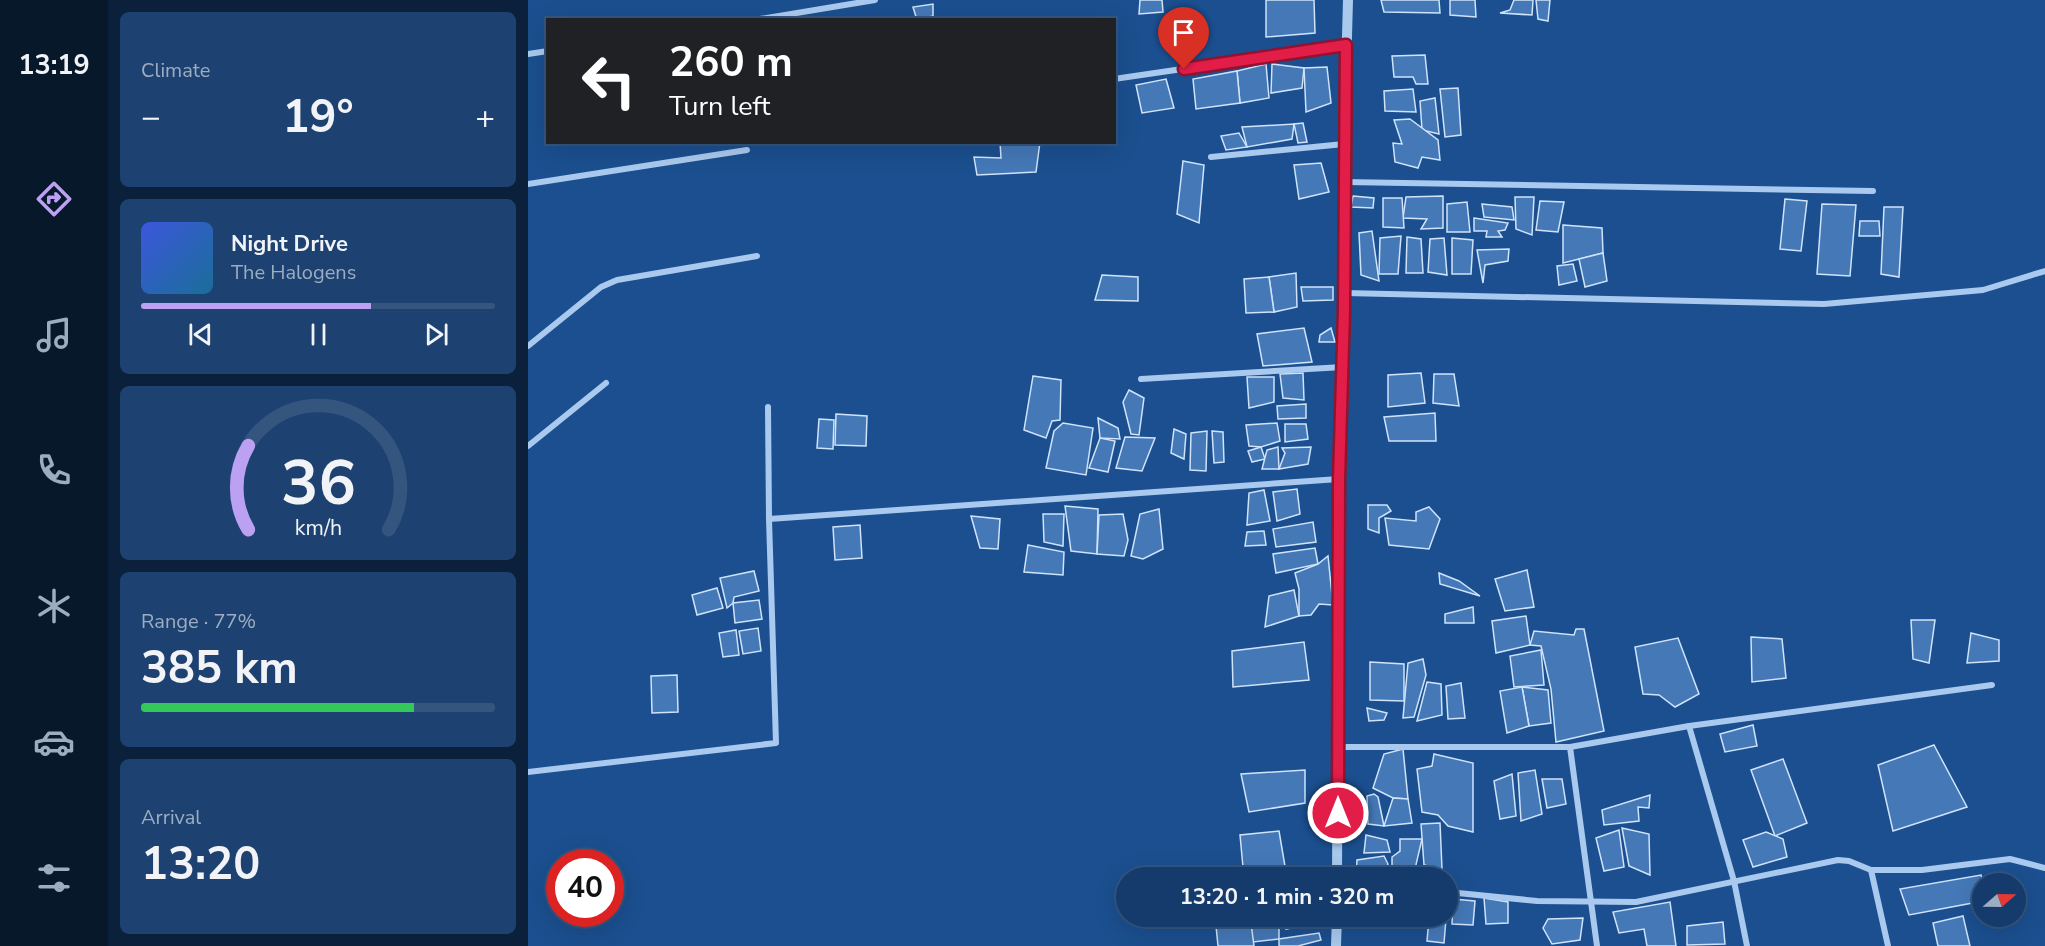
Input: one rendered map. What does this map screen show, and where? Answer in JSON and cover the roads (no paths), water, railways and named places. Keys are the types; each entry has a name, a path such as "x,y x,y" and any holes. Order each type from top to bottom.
{"street":[{"path":"766,18 875,0"},
{"path":"1338,867 1339,479 1345,293 1344,144 1348,0"},
{"path":"1116,79 1346,45"},
{"path":"528,54 546,51"},
{"path":"1211,157 1344,144"},
{"path":"528,184 747,150"},
{"path":"1344,182 1873,191"},
{"path":"528,346 601,287 617,280 757,256"},
{"path":"1345,293 1824,304 1983,290 2045,271"},
{"path":"1141,379 1343,368"},
{"path":"528,446 606,383"},
{"path":"528,772 776,743 768,407"},
{"path":"769,519 1339,479"},
{"path":"1338,747 1570,747 1689,726 1992,685"},
{"path":"1689,726 1734,881 1747,946"},
{"path":"1570,747 1589,902 1597,946"},
{"path":"1458,892 1537,901 1636,902 1838,860 1849,861 1871,870 1922,870 2010,859 2045,868"},
{"path":"1871,870 1888,946"},
{"path":"1336,927 1336,946"}]}
